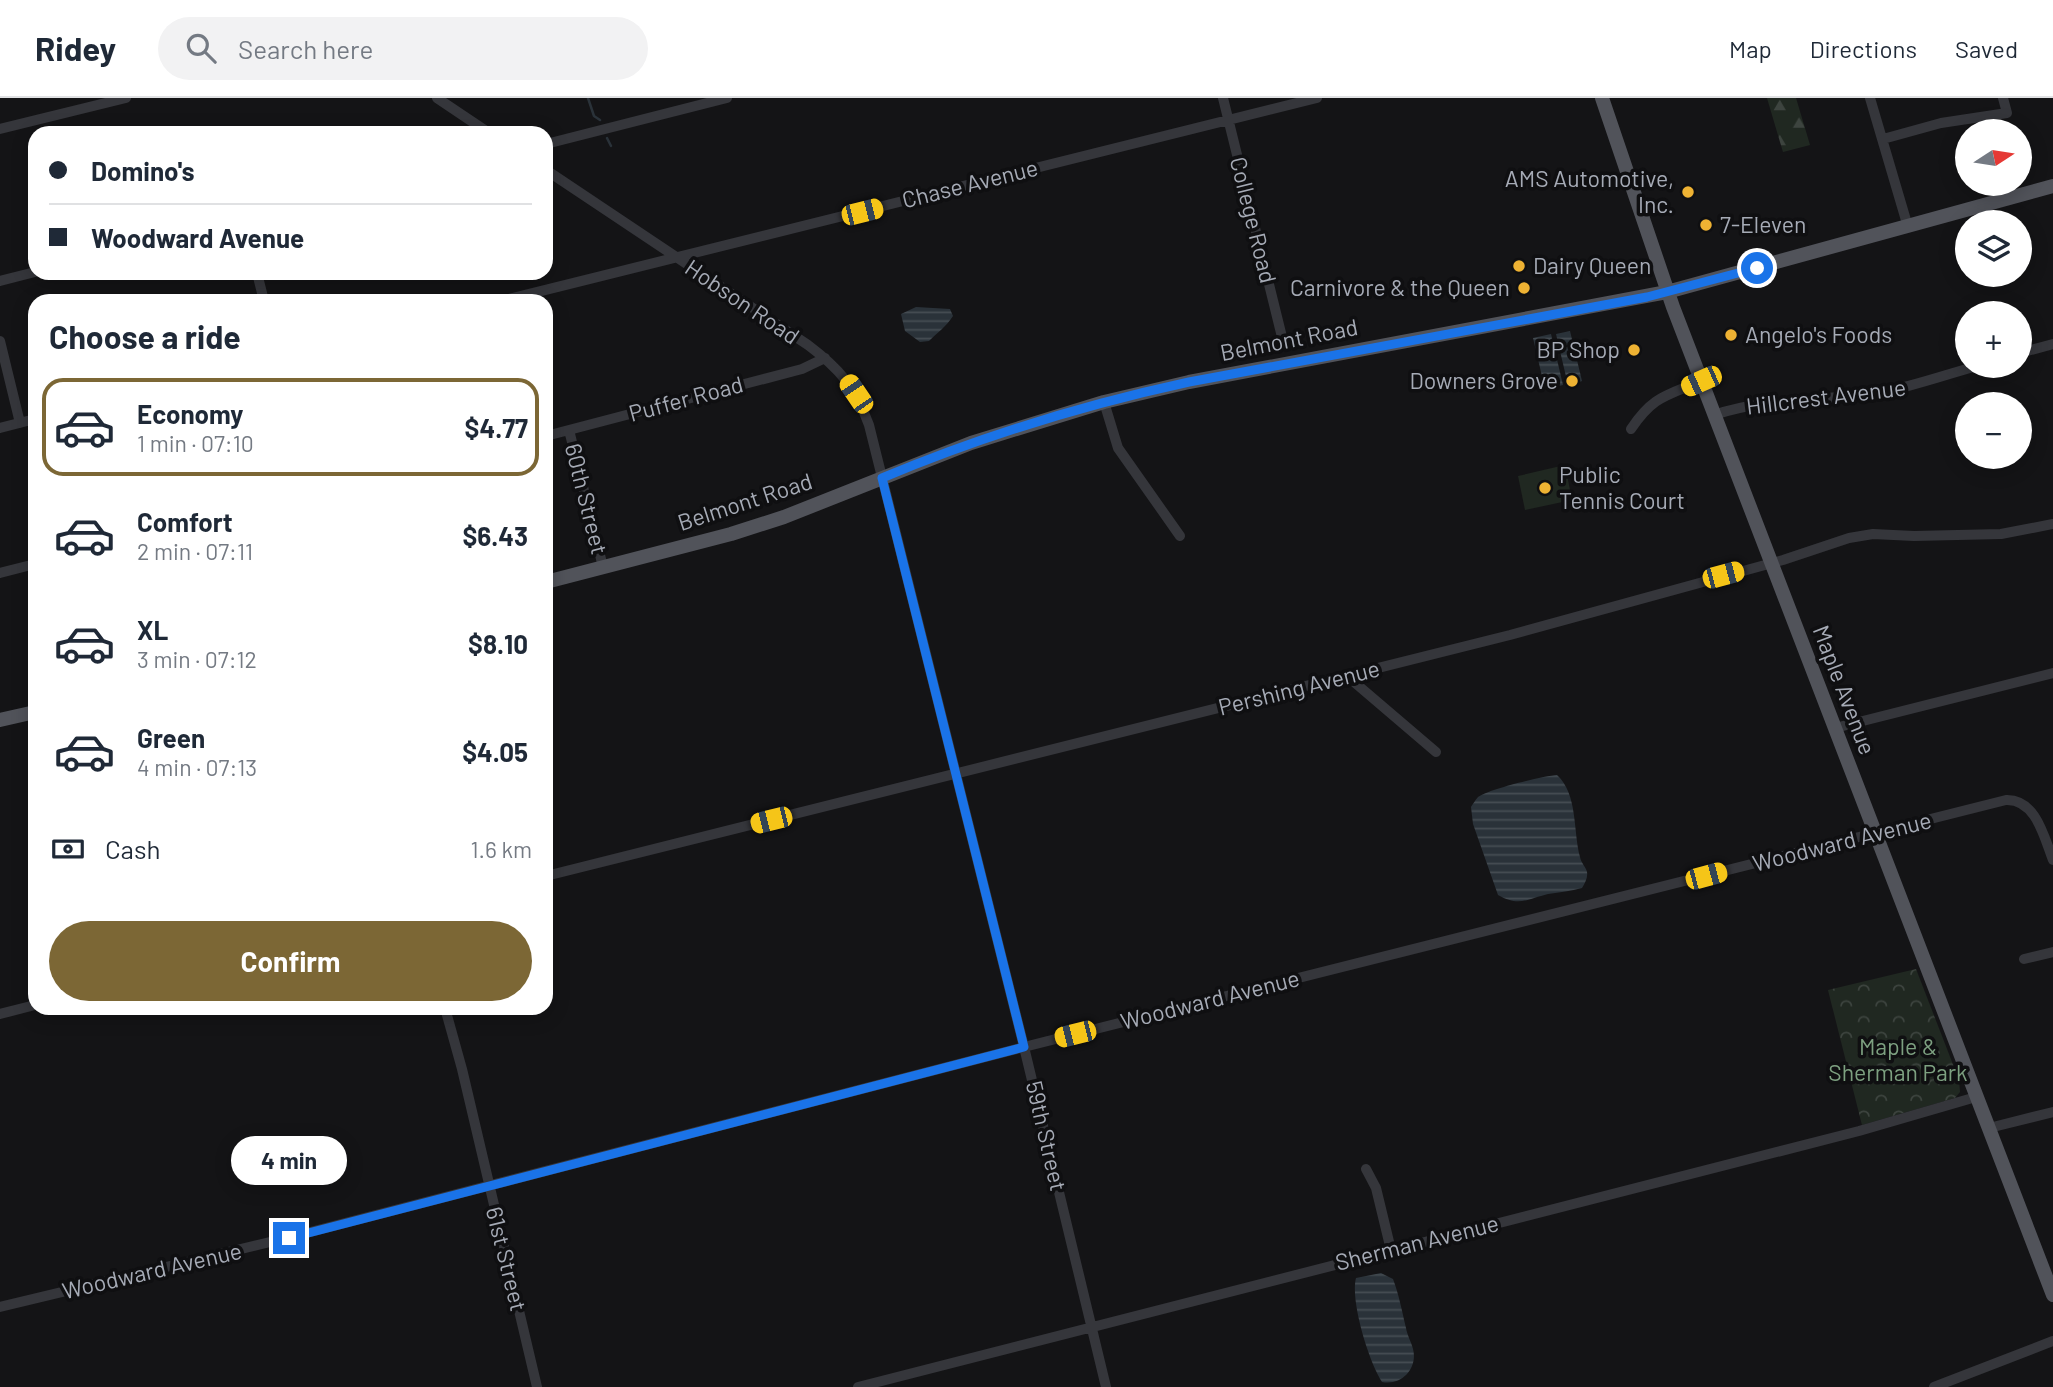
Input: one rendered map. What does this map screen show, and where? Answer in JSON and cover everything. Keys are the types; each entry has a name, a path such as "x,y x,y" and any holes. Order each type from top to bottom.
{"main road":[{"name":"Maple Avenue","path":"1602,98 1667,292 2053,1295"},
{"name":"Belmont Road","path":"553,580 731,534 784,517 1001,432 1104,401 1189,382 1667,292 2053,186"},
{"path":"0,720 28,714"}],"street":[{"path":"0,130 126,98"},
{"path":"437,98 479,126"},
{"path":"553,142 727,98"},
{"name":"College Road","path":"1223,98 1283,341"},
{"name":"Chase Avenue","path":"529,294 1317,98"},
{"path":"1870,98 1908,227"},
{"path":"1883,139 1941,123 2007,113 2003,98"},
{"name":"Hobson Road","path":"553,175 837,368 856,394 869,425 882,478"},
{"path":"0,281 28,274"},
{"path":"0,341 20,423"},
{"path":"2032,350 2053,344"},
{"name":"Puffer Road","path":"553,434 802,369 825,358"},
{"name":"Hillcrest Avenue","path":"1714,415 1784,400 1889,391 1955,374"},
{"path":"1631,429 1642,412 1660,397 1701,381"},
{"path":"1104,401 1118,448 1180,536"},
{"path":"0,428 28,421"},
{"name":"60th Street","path":"569,430 603,568"},
{"name":"59th Street","path":"882,478 957,772 1106,1387"},
{"name":"Pershing Avenue","path":"553,874 1510,635 1862,535 1914,537 2001,534 2053,524"},
{"path":"0,573 28,566"},
{"path":"1835,728 2053,673"},
{"path":"1347,676 1436,752"},
{"name":"Woodward Avenue","path":"0,1307 295,1236 1024,1047 2014,800 2030,808 2053,860"},
{"path":"2024,959 2053,952"},
{"path":"0,1014 28,1007"},
{"name":"61st Street","path":"447,1015 537,1387"},
{"name":"Sherman Avenue","path":"858,1387 1884,1124 1976,1097"},
{"path":"1989,1128 2053,1112"},
{"path":"1366,1169 1376,1188 1391,1250"},
{"path":"1934,1387 2053,1342"}],"green space":[{"path":"1767,98 1796,98 1810,145 1783,152"},
{"name":"Public Tennis Court","path":"1565,465 1572,500 1525,510 1518,476"},
{"name":"Maple & Sherman Park","path":"1916,969 1959,1080 1960,1092 1955,1098 1862,1125 1828,990"}],"shaded area":[{"path":"916,307 950,309 953,316 929,341 920,342 905,331 901,314"},
{"path":"1570,331 1582,381 1568,385 1556,334"},
{"path":"1551,334 1563,385 1545,389 1533,338"},
{"path":"1557,775 1564,783 1572,802 1580,857 1587,872 1586,880 1582,888 1578,889 1523,901 1505,899 1498,895 1473,824 1471,807 1478,797 1493,790"},
{"path":"1381,1273 1393,1279 1414,1356 1407,1374 1389,1383 1382,1382 1372,1361 1358,1316 1355,1288 1356,1278"}],"waterway":[{"path":"588,98 594,116 600,120"},
{"path":"607,138 611,146"}],"place":[{"name":"AMS Automotive, Inc.","path":"1688,192"},
{"name":"7-Eleven","path":"1706,225"},
{"name":"Dairy Queen","path":"1519,266"},
{"name":"Carnivore & the Queen","path":"1524,288"},
{"name":"Angelo's Foods","path":"1731,335"},
{"name":"BP Shop","path":"1634,350"},
{"name":"Downers Grove","path":"1572,381"},
{"name":"Public Tennis Court","path":"1545,488"}],"route":[{"path":"289,1238 1024,1047 882,478 1010,429 1126,396 1647,297 1757,268"}]}
